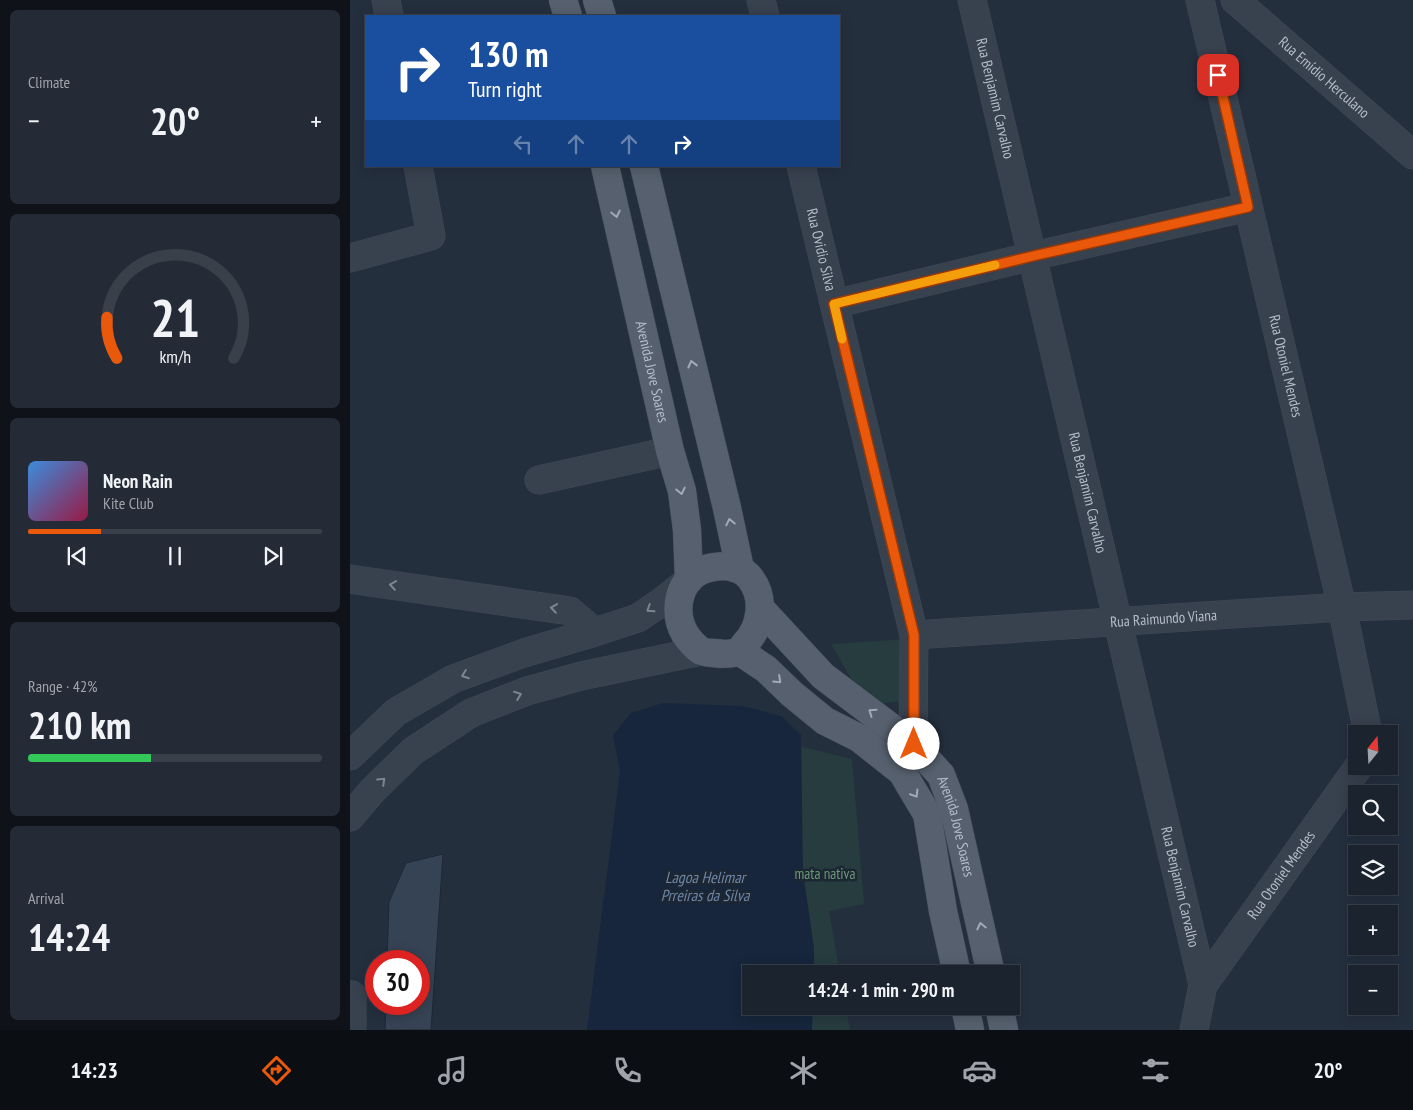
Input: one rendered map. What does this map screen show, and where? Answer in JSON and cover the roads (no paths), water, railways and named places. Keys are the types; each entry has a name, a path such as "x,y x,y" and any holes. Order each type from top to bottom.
{"main road":[{"path":"563,0 568,15"},
{"path":"597,0 602,15"},
{"name":"Avenida Jove Soares","path":"605,167 670,451 682,491 687,530 689,580 681,593 677,608 679,623 686,637 701,651"},
{"name":"Avenida Jove Soares","path":"644,167 725,498 740,570 750,577 760,608 823,676 914,744 941,775 954,809 989,965"},
{"path":"689,580 700,572 713,567 727,566 740,570"},
{"path":"701,651 725,654 739,651 754,632 760,608"},
{"name":"Avenida Jove Soares","path":"739,651 766,669 792,694 825,721 859,738 902,772 927,814 944,911 956,965"},
{"path":"967,1015 970,1030"},
{"path":"1000,1015 1004,1030"}],"street":[{"path":"386,0 389,15"},
{"name":"Rua Benjamim Carvalho","path":"972,0 1203,985"},
{"name":"Rua Otoniel Mendes","path":"1200,0 1342,607 1366,725"},
{"name":"Rua Emídio Herculano","path":"1235,0 1413,155"},
{"path":"350,258 431,236 418,167"},
{"name":"Rua Ovidio Silva","path":"801,167 914,635 914,744"},
{"path":"834,304 1248,207"},
{"path":"539,480 670,451"},
{"path":"350,579 570,611 595,632"},
{"path":"350,756 396,712 453,679 524,653 638,618 689,580"},
{"name":"Rua Raimundo Viana","path":"914,635 1342,607 1413,605"},
{"path":"350,817 372,790 413,751 471,713 527,691 581,676 701,651"},
{"name":"Rua Otoniel Mendes","path":"1203,985 1353,775"},
{"path":"1194,1030 1203,985"},
{"path":"352,996 352,1030"}],"water":[{"name":"Lagoa Helimar Prreiras da Silva","path":"663,703 743,706 781,716 801,735 803,872 814,948 814,965 742,965 742,1015 813,1015 812,1030 587,1030 620,771 613,735 631,713"}],"park label":[{"name":"mata nativa","path":"825,874"}]}
